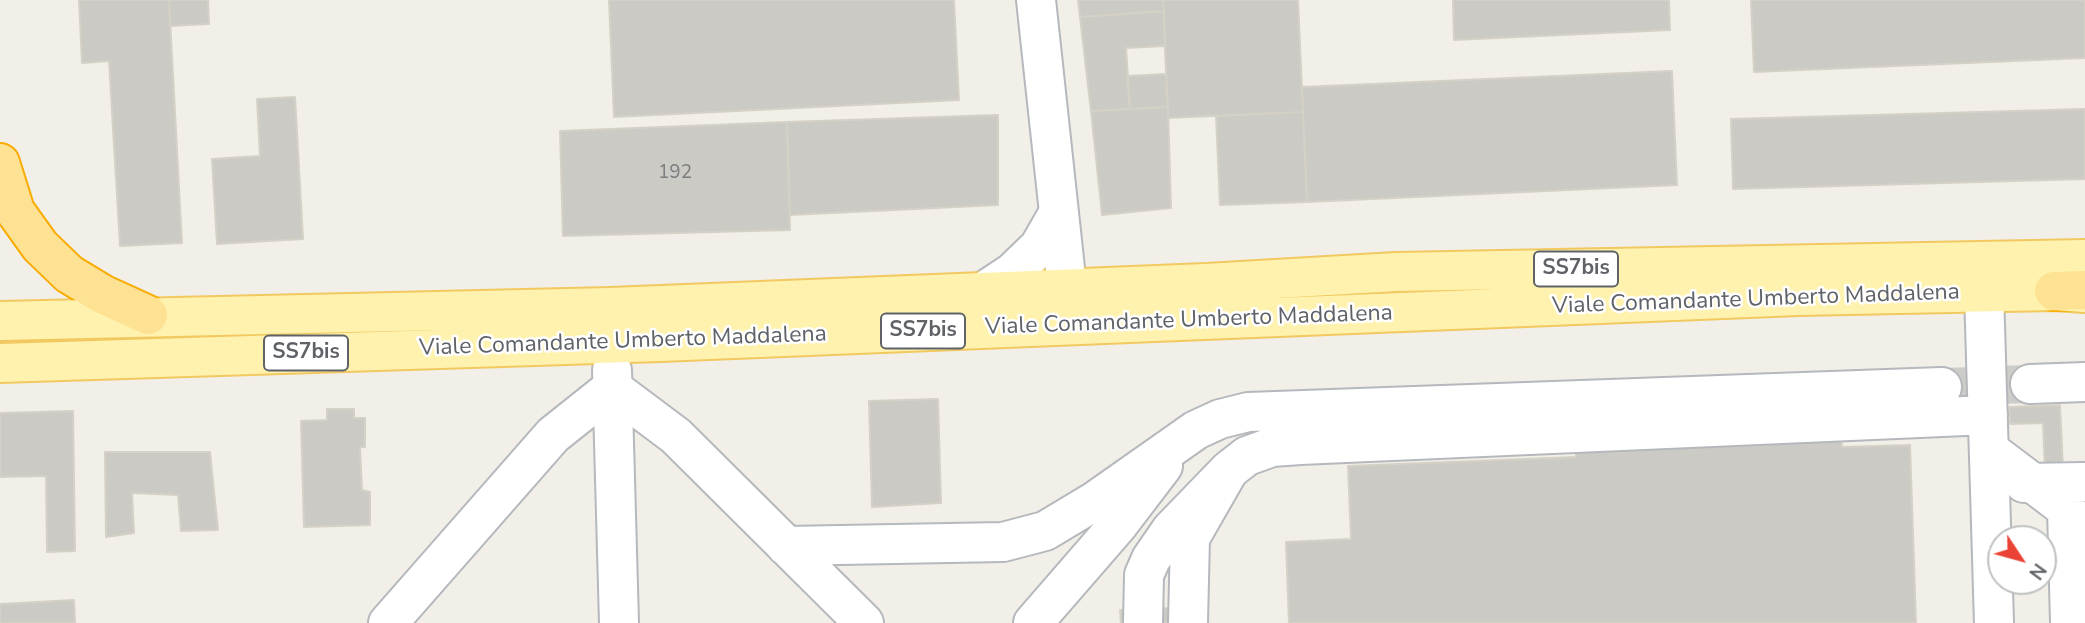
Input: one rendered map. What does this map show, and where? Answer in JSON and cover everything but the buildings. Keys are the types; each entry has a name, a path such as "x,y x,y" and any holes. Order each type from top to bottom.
{"highway":[{"path":"0,163 15,211 40,246 68,274 102,294 148,315"}],"main road":[{"name":"Viale Comandante Umberto Maddalena","path":"0,363 611,325 986,290 1206,284 1396,272 2085,259"},
{"path":"1067,287 1069,326"},
{"name":"Viale Comandante Umberto Maddalena","path":"0,321 148,315 611,325 1069,326 1798,296 2075,291"}],"street":[{"path":"1036,0 1067,287"},
{"path":"986,290 1013,272 1039,247 1059,212"},
{"path":"1984,292 1994,525"},
{"path":"611,325 619,623"},
{"path":"2030,384 2085,382"},
{"path":"786,546 1003,542 1045,531 1220,419 1261,411 1942,387"},
{"path":"612,388 676,436 864,623"},
{"path":"388,623 553,435 612,388"},
{"path":"1033,623 1118,525 1184,440"},
{"path":"1143,623 1144,575 1171,530 1229,470 1247,456 1272,447 1300,445 1989,449 2067,509 2065,552 2070,623"},
{"path":"1144,575 1190,538 1229,470"},
{"path":"2030,483 2085,482"},
{"path":"1188,623 1190,538"},
{"path":"1994,623 1995,595"}],"tunnel":[{"path":"1942,387 2030,384"}]}
